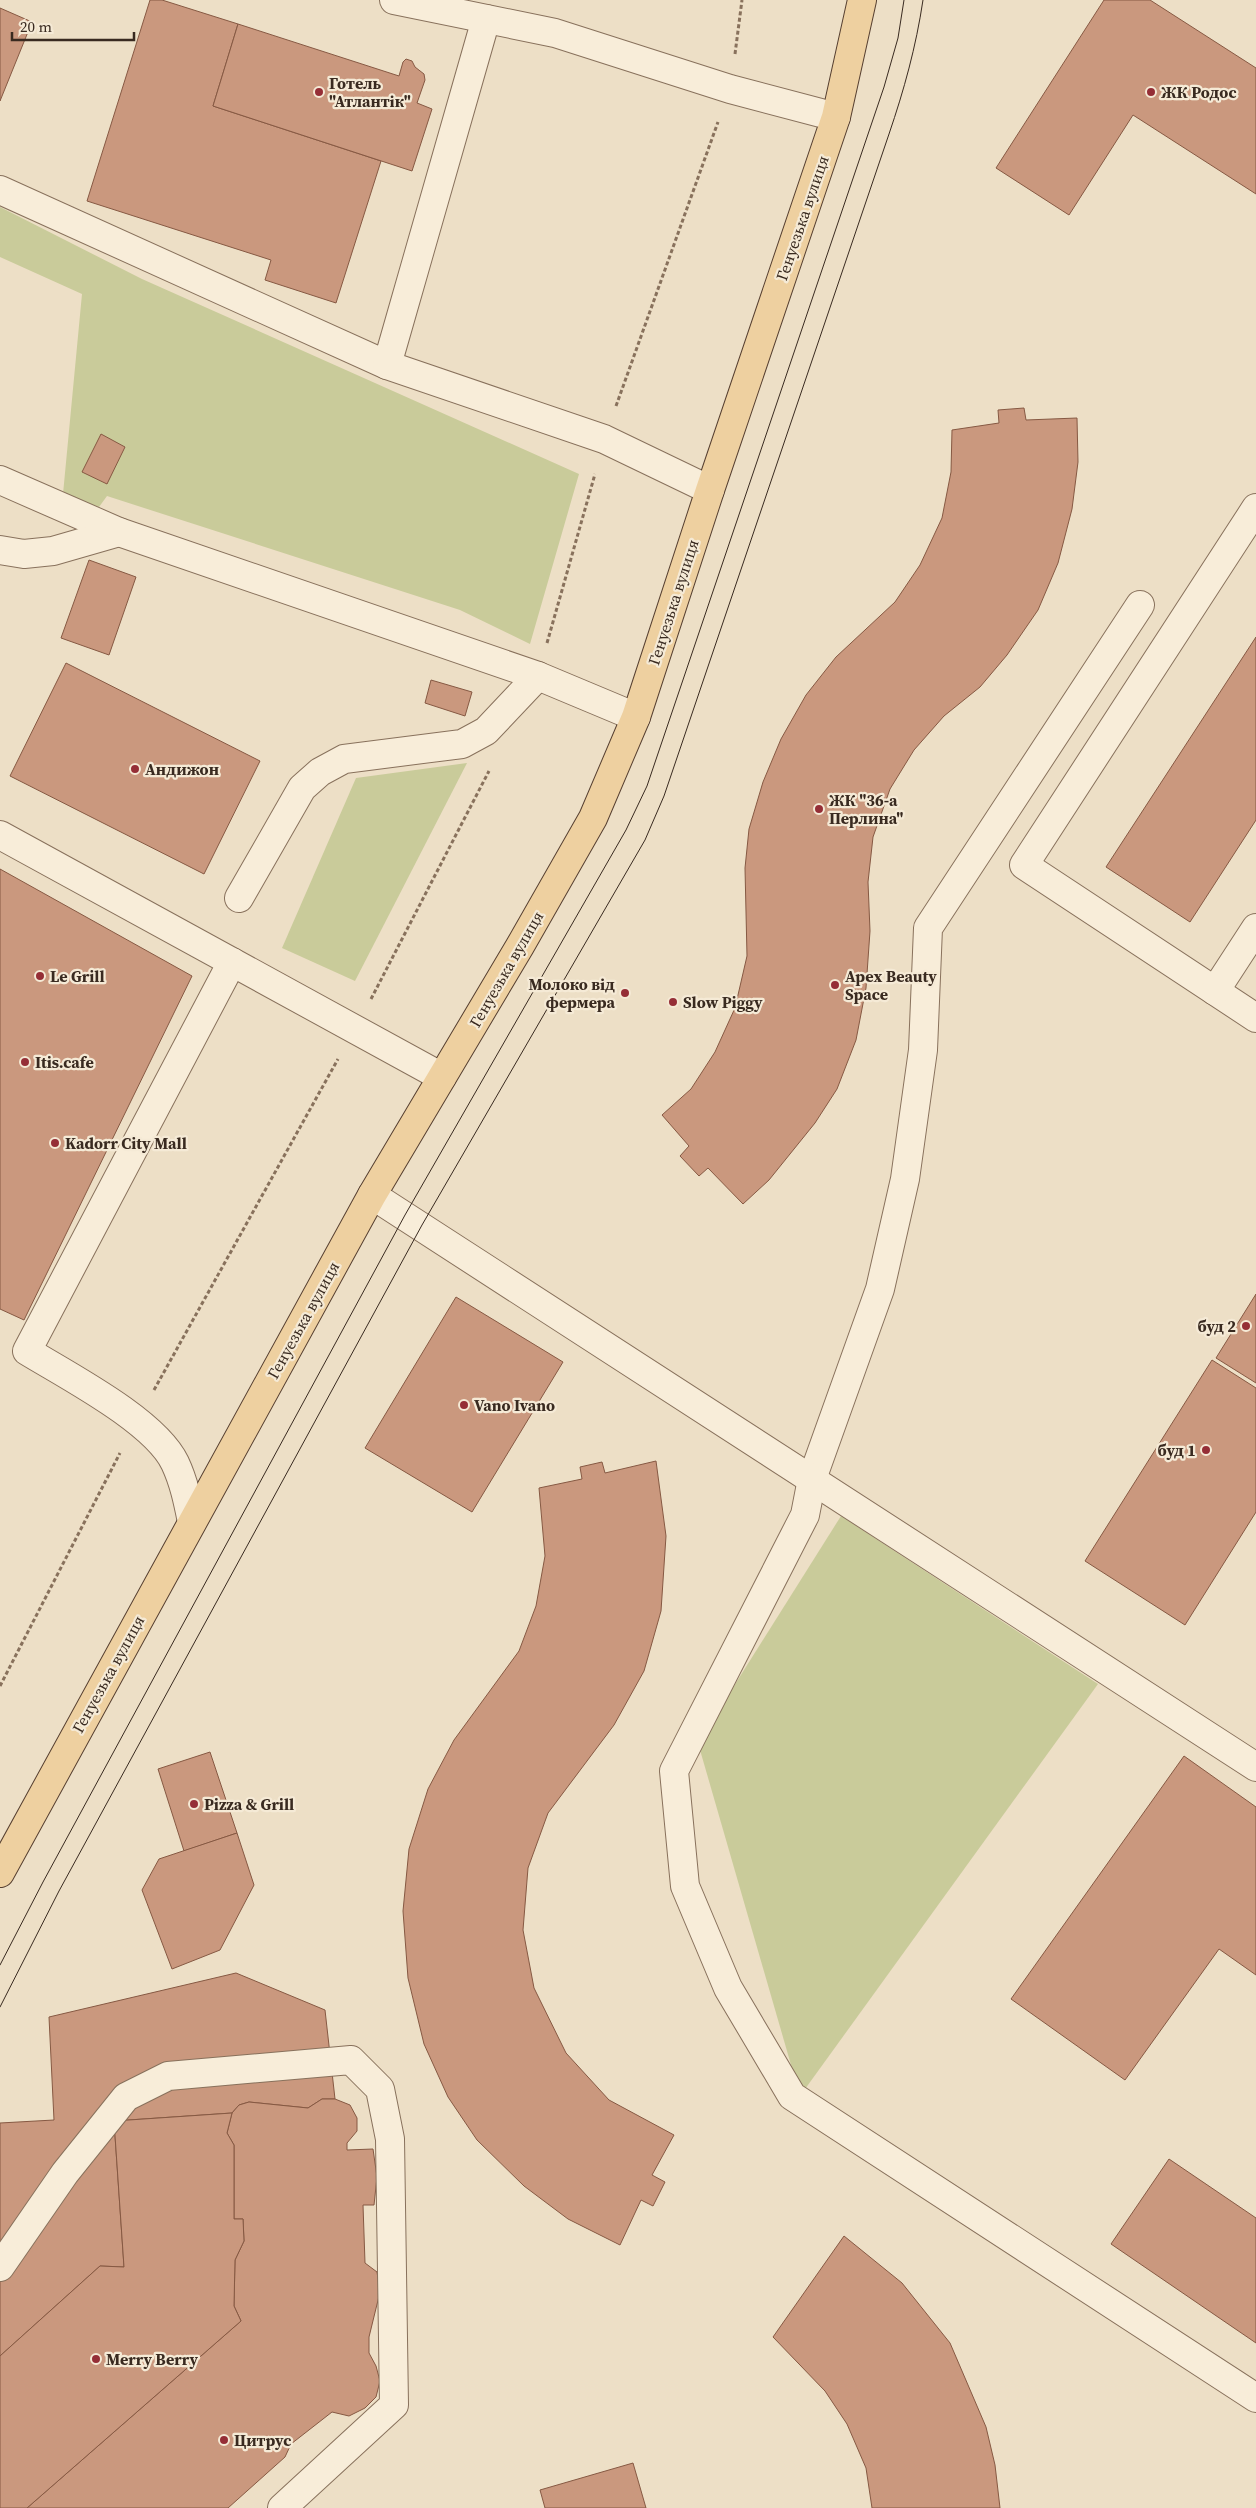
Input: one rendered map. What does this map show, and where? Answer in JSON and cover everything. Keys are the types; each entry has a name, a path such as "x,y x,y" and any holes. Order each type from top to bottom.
{"main road":[{"name":"Генуезька вулиця","path":"4,1856 192,1522 372,1195 593,818 636,717 710,490 836,117 862,0"}],"lane":[{"path":"394,0 555,33 730,89 836,117"},
{"path":"387,365 486,19"},
{"path":"0,190 387,365 604,439 710,490"},
{"path":"0,480 120,532 538,676 636,717"},
{"path":"1256,508 1024,865 1256,1018"},
{"path":"0,550 24,554 53,551 120,532"},
{"path":"1140,606 928,928 923,1050 905,1179 880,1289 812,1479 801,1524 674,1771 685,1886 728,1988 792,2096 1256,2398"},
{"path":"239,898 302,788 320,772 344,759 462,744 486,730 538,676"},
{"path":"0,835 442,1077"},
{"path":"1215,991 1256,928"},
{"path":"192,1522 186,1490 175,1462 158,1438 137,1420 27,1351 232,962"},
{"path":"372,1195 1256,1767"},
{"path":"0,2267 65,2173 126,2097 168,2076 351,2060 380,2088 390,2139 394,2405 282,2508"}],"path":[{"path":"538,676 604,439 730,89 742,0"},
{"path":"0,1686 137,1420 355,1030 492,764"}],"green space":[{"path":"0,207 142,279 579,474 530,644 460,610 107,496 99,507 63,494 82,294 0,257"},
{"path":"467,763 355,981 282,948 356,778"},
{"path":"841,1516 1098,1684 800,2096 698,1743"}],"building":[{"path":"150,0 162,0 238,24 213,106 381,161 336,303 265,280 271,260 87,201"},
{"name":"ЖК Родос","path":"1104,0 1150,0 1256,68 1256,194 1133,115 1069,215 996,168"},
{"path":"0,8 32,22 0,101"},
{"name":"Готель \"Атлантік\"","path":"238,24 399,76 403,62 406,59 412,61 415,67 424,74 425,80 417,103 432,109 412,171 213,106"},
{"name":"ЖК \"36-а Перлина\"","path":"1024,408 1026,420 1077,418 1078,462 1072,509 1058,563 1038,610 1007,655 980,687 944,716 914,750 890,789 873,837 868,882 870,931 866,988 856,1040 837,1089 815,1123 769,1180 743,1204 708,1168 699,1176 680,1156 689,1146 662,1115 691,1089 715,1052 735,1008 747,956 745,868 749,829 763,782 781,739 806,695 836,657 895,602 920,565 942,518 951,472 952,430 999,423 998,410"},
{"path":"101,434 125,447 107,484 82,472"},
{"path":"89,560 136,577 109,655 61,638"},
{"path":"1256,637 1256,820 1190,922 1106,867"},
{"name":"Андижон","path":"66,663 260,761 204,874 10,776"},
{"path":"431,680 472,692 465,716 425,703"},
{"name":"Kadorr City Mall","path":"0,869 192,976 24,1320 0,1309"},
{"name":"буд 2","path":"1256,1294 1256,1383 1216,1358"},
{"name":"Vano Ivano","path":"456,1297 563,1362 472,1512 365,1448"},
{"name":"буд 1","path":"1212,1360 1256,1388 1256,1512 1185,1625 1085,1561"},
{"path":"656,1461 666,1536 661,1611 644,1671 614,1725 548,1813 528,1868 523,1930 534,1988 566,2053 609,2100 674,2135 652,2175 665,2182 653,2206 641,2200 620,2245 568,2219 524,2186 477,2140 448,2097 424,2044 408,1978 403,1911 409,1849 428,1789 454,1740 519,1651 536,1606 545,1556 539,1488 582,1479 580,1467 602,1462 605,1473"},
{"path":"210,1752 237,1833 184,1851 158,1769"},
{"path":"1184,1756 1256,1807 1256,1975 1219,1949 1125,2080 1011,1999"},
{"path":"237,1833 254,1885 220,1950 172,1969 142,1890 159,1859"},
{"path":"236,1973 325,2010 335,2099 322,2099 308,2108 249,2102 239,2105 232,2113 114,2121 124,2267 100,2266 0,2356 0,2123 54,2120 49,2017"},
{"path":"322,2099 335,2099 350,2105 357,2118 357,2131 347,2143 347,2150 373,2149 377,2177 374,2205 363,2205 365,2263 377,2272 380,2292 369,2337 369,2353 376,2366 380,2381 376,2397 365,2408 349,2416 332,2412 291,2444 285,2457 228,2508 27,2508 241,2321 234,2306 235,2260 244,2241 243,2219 234,2219 234,2145 227,2133 232,2113 239,2105 249,2102 308,2108"},
{"path":"232,2113 227,2133 234,2145 234,2219 243,2219 244,2241 235,2260 234,2306 241,2321 27,2508 0,2508 0,2356 100,2266 124,2267 114,2121"},
{"path":"1169,2159 1256,2218 1256,2343 1111,2244"},
{"path":"844,2236 902,2283 950,2343 986,2427 995,2465 1000,2508 872,2508 866,2468 847,2424 825,2391 773,2337"},
{"path":"633,2463 646,2508 545,2508 540,2490"}],"tram line":[{"path":"0,1965 43,1882 405,1215 626,830 647,786 884,87 898,38 904,0"},
{"path":"0,2007 59,1891 422,1225 645,840 664,796 905,85 923,0"}],"place":[{"name":"Готель \"Атлантік\"","path":"319,92"},
{"name":"ЖК Родос","path":"1151,92"},
{"name":"Андижон","path":"135,769"},
{"name":"ЖК \"36-а Перлина\"","path":"819,809"},
{"name":"Le Grill","path":"40,976"},
{"name":"Apex Beauty Space","path":"835,985"},
{"name":"Молоко від фермера","path":"625,993"},
{"name":"Slow Piggy","path":"673,1002"},
{"name":"Itis.cafe","path":"25,1062"},
{"name":"Kadorr City Mall","path":"55,1143"},
{"name":"буд 2","path":"1246,1326"},
{"name":"Vano Ivano","path":"464,1405"},
{"name":"буд 1","path":"1206,1450"},
{"name":"Pizza & Grill","path":"194,1804"},
{"name":"Merry Berry","path":"96,2359"},
{"name":"Цитрус","path":"224,2440"}]}
